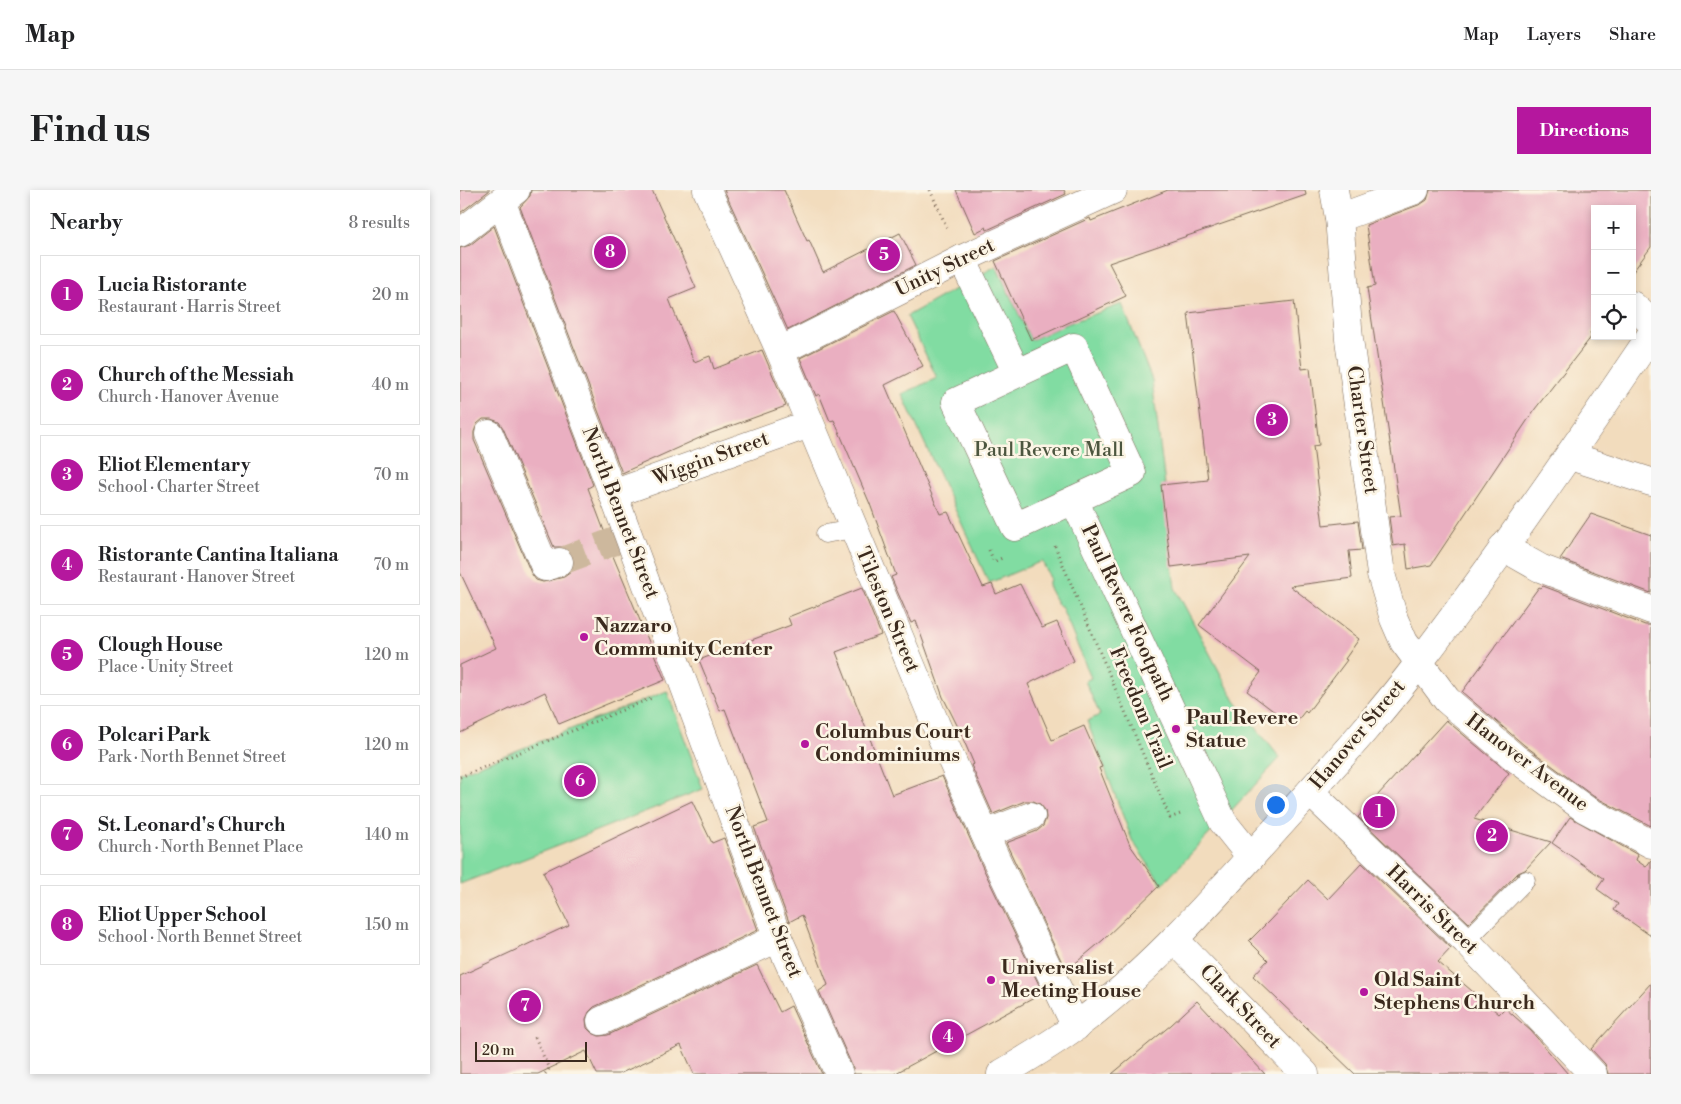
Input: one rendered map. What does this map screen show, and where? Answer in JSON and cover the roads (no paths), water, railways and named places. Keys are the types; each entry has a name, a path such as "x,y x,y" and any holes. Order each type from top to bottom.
{"street":[{"name":"Tileston Street","path":"707,190 780,351 936,725 984,834 1076,1027"},
{"name":"Unity Street","path":"780,351 956,247 1075,197 1113,190"},
{"name":"Charter Street","path":"1334,190 1339,218 1350,339 1382,574 1394,619 1404,642 1420,662"},
{"path":"1339,218 1415,190"},
{"path":"460,234 509,196"},
{"name":"North Bennet Street","path":"509,196 613,494 778,938 839,1074"},
{"path":"956,247 1017,374"},
{"path":"1636,309 1651,322"},
{"name":"Hanover Street","path":"1001,1074 1076,1027 1175,940 1341,758 1420,662 1570,456 1651,335"},
{"name":"Paul Revere Footpath","path":"1074,347 1132,473 1015,527 956,402 1017,374 1074,347"},
{"name":"Wiggin Street","path":"613,494 809,424"},
{"path":"488,434 545,567 560,562"},
{"path":"1570,456 1651,482"},
{"name":"Paul Revere Footpath","path":"1074,500 1223,822 1250,857"},
{"path":"1503,547 1540,568 1651,610"},
{"name":"Hanover Avenue","path":"1420,662 1447,700 1514,757 1585,809 1651,844"},
{"name":"Harris Street","path":"1310,792 1466,941 1593,1074"},
{"path":"984,834 1031,816"},
{"path":"601,1021 778,938"},
{"name":"Clark Street","path":"1175,940 1304,1074"}],"lane":[{"path":"1466,941 1526,880"}],"tunnel":[{"path":"559,562 629,536"}],"place":[{"name":"Eliot Upper School","path":"610,252"},
{"name":"Clough House","path":"884,255"},
{"name":"Eliot Elementary","path":"1272,420"},
{"name":"Nazzaro Community Center","path":"584,637"},
{"name":"Paul Revere Statue","path":"1176,729"},
{"name":"Columbus Court Condominiums","path":"805,744"},
{"name":"Polcari Park","path":"580,781"},
{"name":"Lucia Ristorante","path":"1379,812"},
{"name":"Church of the Messiah","path":"1492,836"},
{"name":"Universalist Meeting House","path":"991,980"},
{"name":"Old Saint Stephens Church","path":"1364,992"},
{"name":"St. Leonard's Church","path":"525,1006"},
{"name":"Ristorante Cantina Italiana","path":"948,1037"}],"park label":[{"name":"Paul Revere Mall","path":"1049,450"}]}
